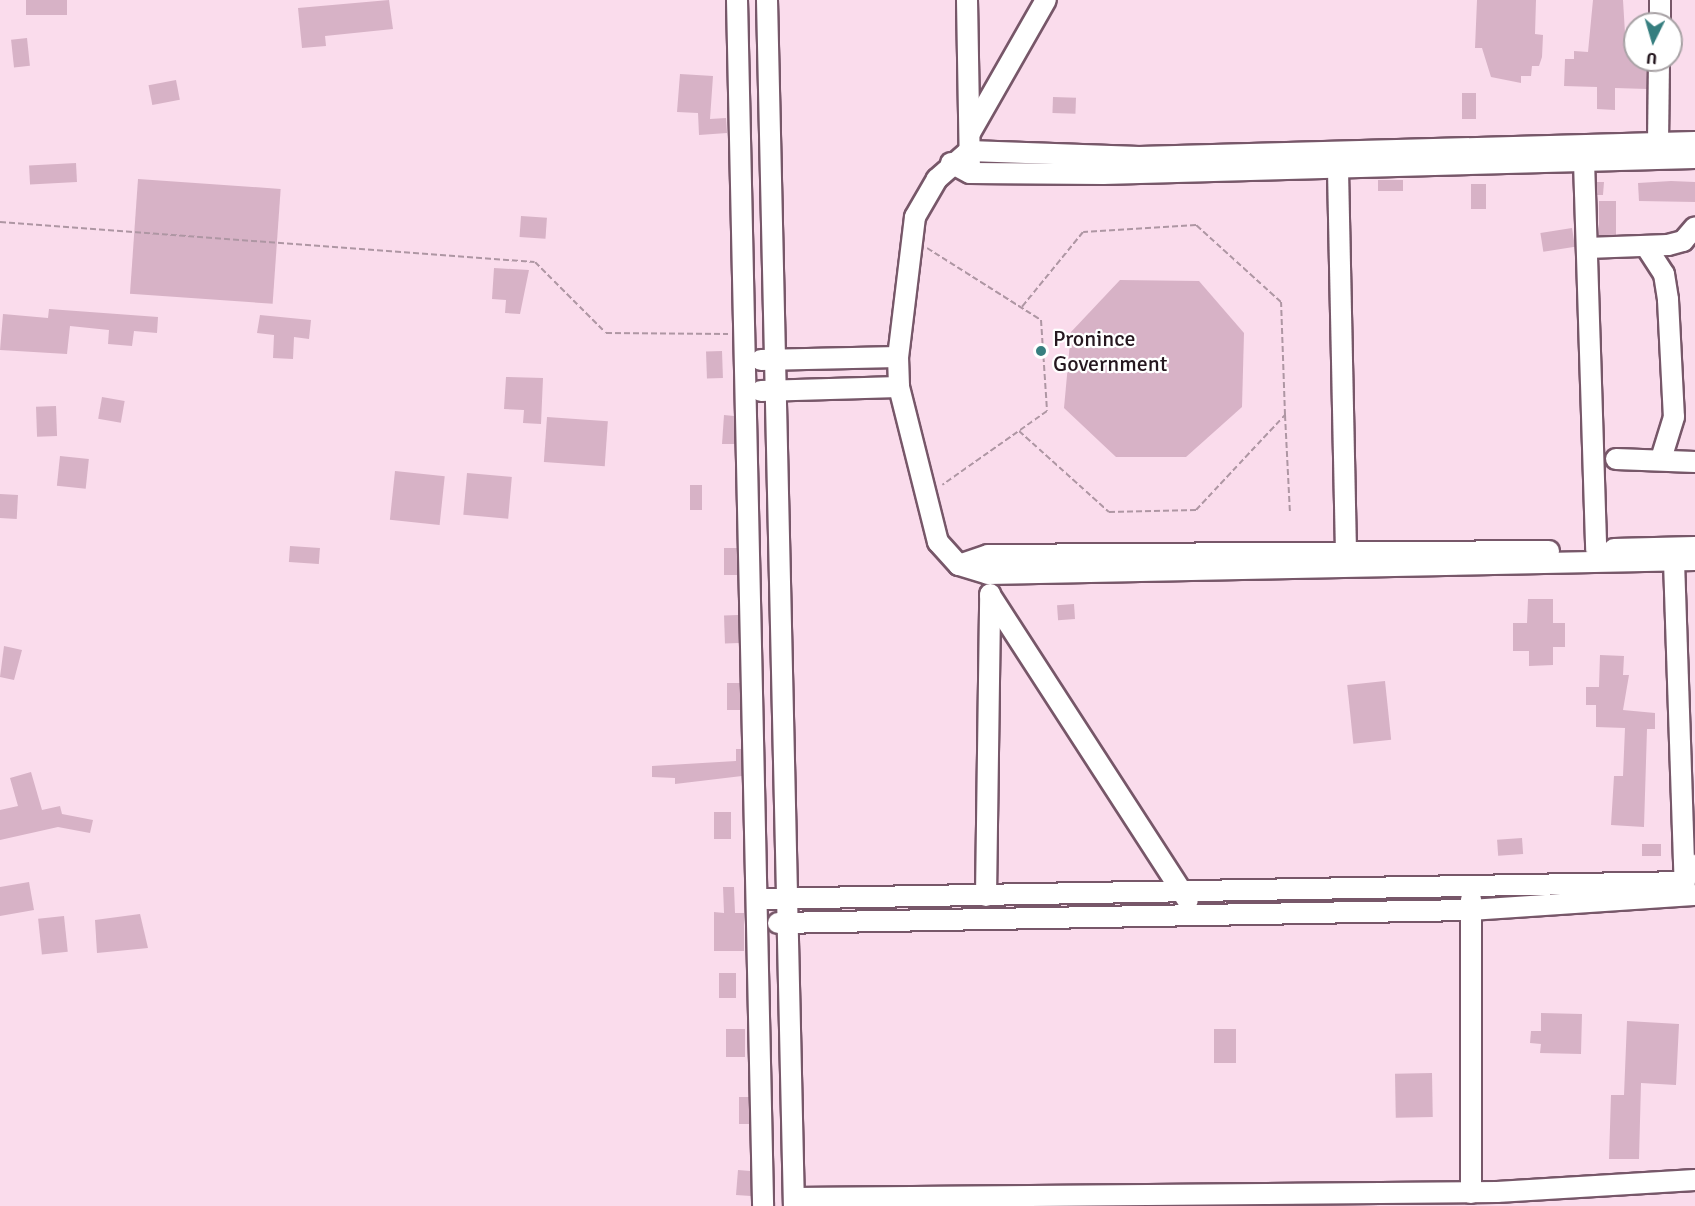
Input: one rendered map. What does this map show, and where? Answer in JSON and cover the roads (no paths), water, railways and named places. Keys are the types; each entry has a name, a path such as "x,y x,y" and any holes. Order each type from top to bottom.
{"street":[{"path":"737,0 760,924 763,1206"},
{"path":"767,0 773,359 789,899 794,1202 1471,1193 1695,1180"},
{"path":"967,0 970,173"},
{"path":"1046,0 969,143 951,163 915,217 898,357 899,387 938,542 959,565 1346,551 1596,550 1695,546"},
{"path":"1658,143 1659,72"},
{"path":"969,143 1139,158 1695,142"},
{"path":"951,163 970,173 1338,170 1695,158"},
{"path":"1584,161 1596,550"},
{"path":"1338,170 1346,551"},
{"path":"1587,248 1647,248 1683,241 1695,227"},
{"path":"1647,248 1664,274 1668,300 1674,417 1661,459"},
{"path":"746,360 898,357"},
{"path":"747,392 899,387"},
{"path":"1616,459 1695,462"},
{"path":"988,564 1695,560"},
{"path":"1674,561 1691,894"},
{"path":"986,896 990,595 988,564"},
{"path":"990,595 1184,891 1194,915"},
{"path":"1691,894 1695,865"},
{"path":"759,899 1473,887 1691,894"},
{"path":"1471,1193 1469,910 1473,887"},
{"path":"760,924 1469,910 1691,894"}],"place":[{"name":"Pronince Government","path":"1041,351"}]}
